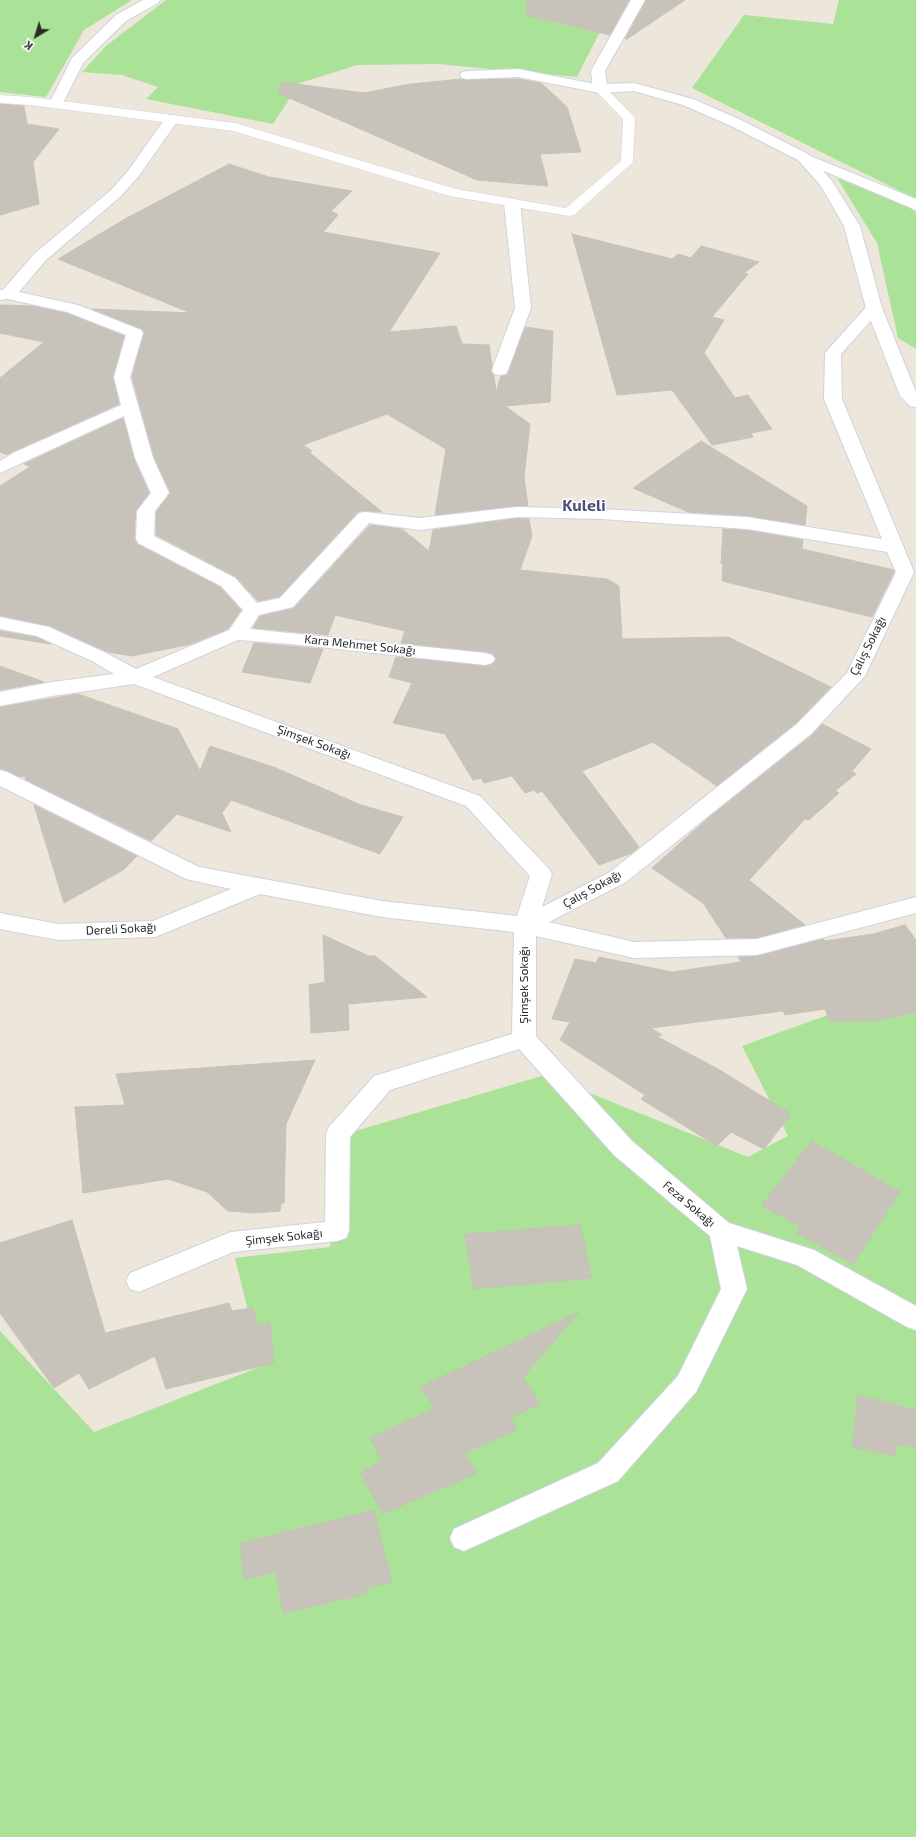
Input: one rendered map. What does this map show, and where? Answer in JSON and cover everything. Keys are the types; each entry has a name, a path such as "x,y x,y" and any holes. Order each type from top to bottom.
{"street":[{"path":"56,104 77,61 121,18 153,0"},
{"path":"600,89 598,71 638,0"},
{"path":"467,74 518,73 600,89 634,87 688,102 803,157 915,203"},
{"path":"4,294 40,257 115,194 133,174 172,119"},
{"path":"803,157 827,184 852,226 874,308 909,396 916,402"},
{"path":"500,370 523,308 512,203"},
{"path":"4,294 72,308 135,333 122,377 144,458 160,493 146,511 145,539 228,582 252,610"},
{"name":"Çalış Sokağı","path":"525,925 618,877 804,729 855,676 905,572 833,399 833,353 874,308"},
{"path":"0,468 19,457 131,407"},
{"path":"0,699 52,689 135,677 236,634 252,610 286,603 365,518 420,524 517,512 601,514 747,523 894,547"},
{"path":"0,623 42,631 101,658 135,677"},
{"name":"Kara Mehmet Sokağı","path":"236,634 291,638 485,659"},
{"name":"Şimşek Sokağı","path":"135,677 473,801 541,874 525,925 524,1039 382,1083 338,1134 337,1231 231,1242 139,1281"},
{"path":"0,777 194,874 382,909 525,925 634,950 757,947 916,905"},
{"name":"Dereli Sokağı","path":"0,921 58,932 155,929 260,886"},
{"name":"Feza Sokağı","path":"524,1039 623,1148 721,1231 805,1256 916,1319"},
{"path":"464,1538 608,1472 687,1384 734,1289 721,1231"}],"lane":[{"path":"0,99 56,104 234,127 454,193 569,212 627,162 629,118 600,89"}],"green space":[{"path":"0,0 132,0 84,30 46,97 0,92"},
{"path":"166,0 616,0 577,77 438,64 357,65 300,83 273,124 146,99 158,87 122,75 82,72 106,46"},
{"path":"839,0 916,0 916,199 692,88 744,15 833,24"},
{"path":"837,178 906,206 916,212 916,349 898,338 877,243"},
{"path":"916,983 916,1837 0,1837 0,1331 94,1432 262,1366 235,1258 330,1247 342,1135 545,1075 748,1157 788,1136 742,1046"}],"building":[{"path":"527,0 629,0 610,35 526,15"},
{"path":"646,0 685,0 625,39"},
{"path":"462,79 518,79 541,83 567,107 581,152 540,154 548,186 477,180 278,93 281,82 364,93 410,84"},
{"path":"0,104 24,106 27,124 59,129 33,162 39,204 0,215"},
{"path":"229,164 269,177 352,191 331,211 338,215 323,232 440,253 389,332 456,326 462,344 489,345 492,365 491,371 494,376 496,392 501,376 506,375 509,371 525,327 553,331 550,402 505,406 530,424 524,477 528,506 435,515 446,449 387,414 303,445 312,451 309,452 382,512 358,512 279,597 258,601 236,577 156,535 156,512 170,492 154,457 132,377 144,332 142,329 92,309 191,313 58,259 125,219"},
{"path":"572,234 672,259 678,254 691,258 701,246 759,262 744,273 748,274 712,317 724,320 704,353 735,398 748,395 772,429 751,433 753,437 712,445 672,390 617,395"},
{"path":"0,305 33,306 67,313 124,336 113,377 119,404 7,455 0,452 0,378 44,342 0,333"},
{"path":"123,418 134,458 149,493 136,511 134,539 137,544 220,587 241,610 228,629 191,644 132,656 108,652 49,626 0,616 0,486 30,467 24,464"},
{"path":"701,441 807,506 805,525 747,516 688,512 633,488"},
{"path":"517,518 529,519 532,536 520,570 607,579 619,586 622,639 728,637 831,687 796,723 717,786 653,742 582,771 639,847 632,853 599,865 542,791 537,793 534,790 525,793 512,776 484,783 481,778 473,780 445,734 393,723 412,683 389,677 396,657 485,666 492,664 496,660 493,654 401,643 405,631 335,615 328,635 253,628 260,616 294,608 370,525 402,529 429,551 433,530"},
{"path":"723,529 747,530 803,540 802,549 894,570 894,572 872,617 722,581 723,564 721,563"},
{"path":"0,631 37,637 51,644 0,636"},
{"path":"254,643 323,649 310,683 242,672"},
{"path":"0,666 44,682 0,690"},
{"path":"78,694 178,729 200,771 210,746 276,768 361,805 403,817 380,854 231,800 222,813 231,832 177,814 151,841 26,780 25,776 20,777 0,769 0,707"},
{"path":"822,724 871,749 852,771 856,774 835,791 839,793 809,820 805,819 749,880 805,925 757,938 726,938 703,903 652,868 707,819 812,735"},
{"path":"34,805 137,856 123,870 64,903"},
{"path":"905,925 916,940 916,1012 880,1020 830,1022 825,1009 785,1015 783,1011 651,1028 662,1035 656,1036 718,1069 791,1114 764,1149 731,1132 717,1146 641,1099 645,1095 560,1040 570,1022 552,1019 575,959 596,963 599,957 672,972 741,962 738,957 757,956 823,939 825,941 873,934"},
{"path":"323,935 369,956 375,956 427,997 348,1004 349,1030 311,1033 309,985 325,982"},
{"path":"315,1060 286,1124 284,1203 281,1203 280,1211 254,1213 228,1211 207,1192 168,1179 83,1193 75,1107 125,1105 116,1074"},
{"path":"812,1141 900,1192 853,1264 796,1233 800,1226 761,1206"},
{"path":"72,1220 105,1333 229,1303 232,1311 253,1308 257,1326 270,1323 274,1363 166,1389 155,1356 89,1389 79,1373 54,1388 0,1313 0,1243"},
{"path":"580,1225 592,1278 474,1289 465,1234"},
{"path":"579,1312 523,1377 540,1404 510,1418 517,1430 464,1453 477,1473 383,1514 360,1473 382,1461 370,1438 435,1408 420,1387"},
{"path":"858,1395 916,1410 916,1448 897,1444 895,1456 852,1447"},
{"path":"374,1510 392,1582 365,1588 367,1594 283,1613 276,1572 244,1579 240,1543"}],"district":[{"name":"Kuleli","path":"584,506"}]}
